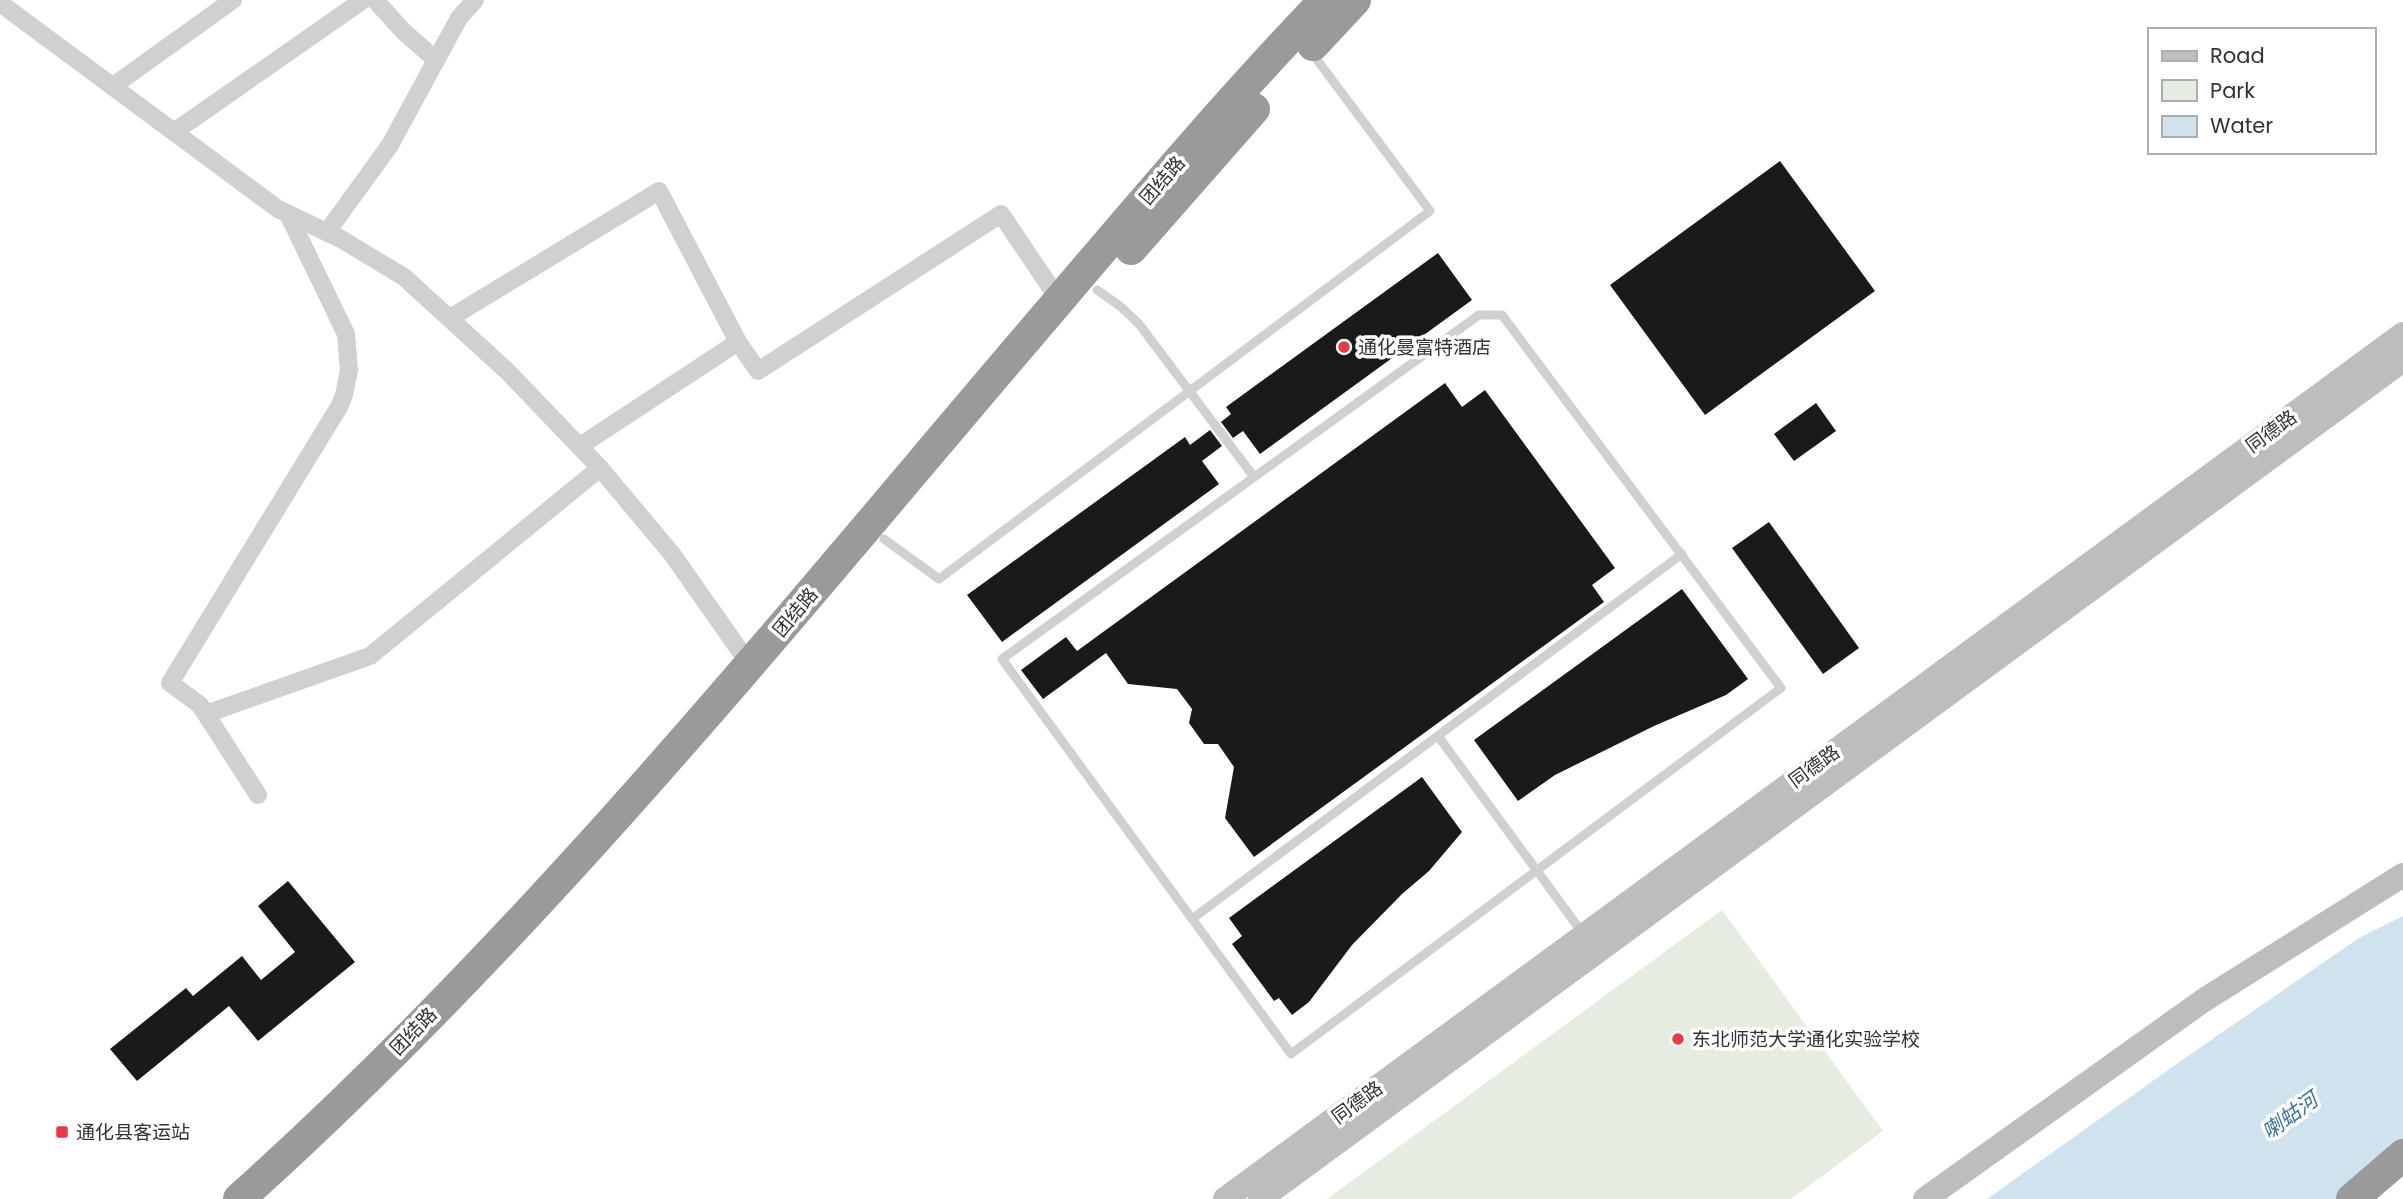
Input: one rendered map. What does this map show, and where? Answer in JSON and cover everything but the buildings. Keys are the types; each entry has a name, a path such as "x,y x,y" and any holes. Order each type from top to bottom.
{"highway":[{"name":"团结路","path":"255,1196 474,969 621,811 750,665 1223,110 1325,0"},
{"name":"团结路","path":"255,1196 409,1067 568,901 732,719 1239,125 1355,0"},
{"path":"2352,1199 2403,1155"}],"main road":[{"name":"同德路","path":"1225,1199 2403,334"},
{"name":"同德路","path":"1260,1199 2403,360"},
{"path":"1925,1199 2204,1000 2403,875"}],"street":[{"path":"113,86 233,0"},
{"path":"174,132 363,0"},
{"path":"375,0 403,31 436,60"},
{"path":"327,232 390,145 459,18 475,0"},
{"path":"0,4 278,209 327,232 404,276 516,380 600,468 673,554 750,665"},
{"path":"450,318 659,191 738,342 758,371 1001,214 1059,300"},
{"path":"258,795 200,705 170,683 339,407 347,383 349,370 346,334 288,214"},
{"path":"580,446 738,342"},
{"path":"206,714 370,656 600,468"}],"lane":[{"path":"884,539 939,579 1430,211 1309,49"},
{"path":"1097,290 1121,306 1139,324 1254,477"},
{"path":"1479,315 1502,315 1682,554 1781,688 1291,1054 1002,659 1479,315"},
{"path":"1192,919 1682,554"},
{"path":"1438,736 1585,935"}],"green space":[{"name":"东北师范大学通化实验学校","path":"1722,910 1883,1131 1791,1199 1327,1199"}],"water":[{"name":"喇蛄河","path":"2403,916 2403,1145 2341,1199 1987,1199 2359,938"}],"place":[{"name":"通化曼富特酒店","path":"1344,347"},
{"name":"东北师范大学通化实验学校","path":"1678,1039"},
{"name":"通化县客运站","path":"62,1132"}]}
